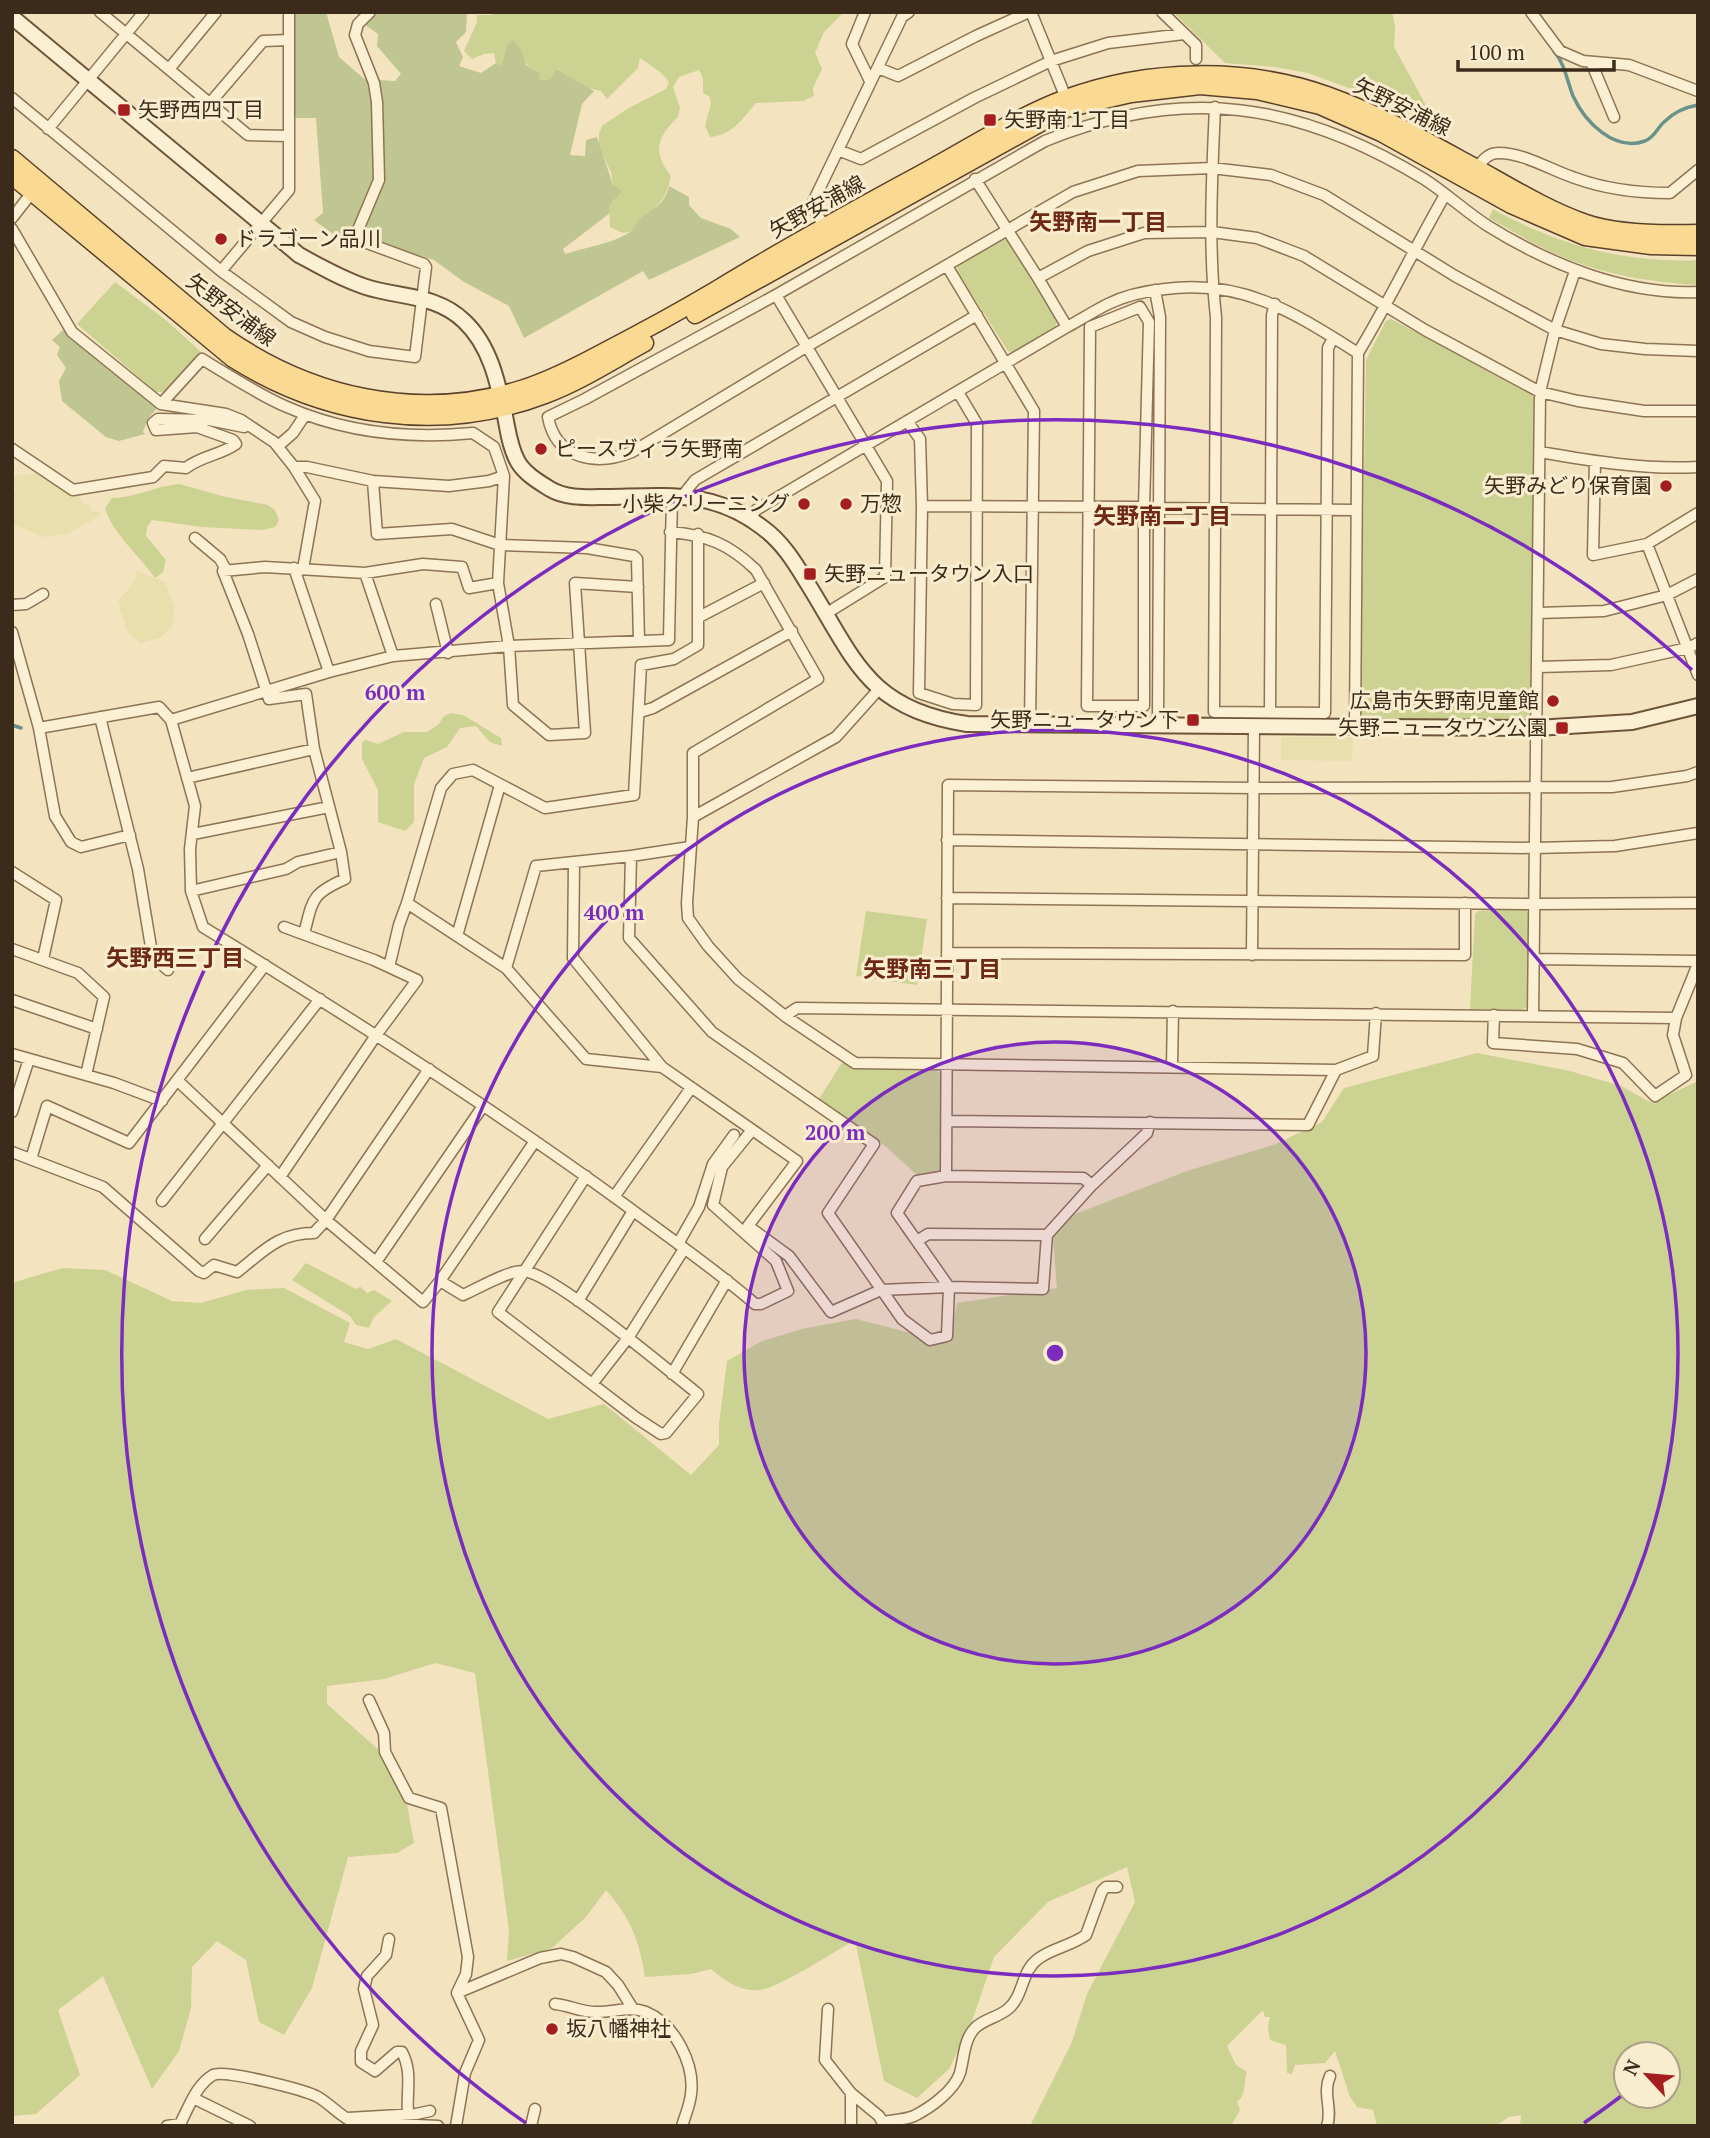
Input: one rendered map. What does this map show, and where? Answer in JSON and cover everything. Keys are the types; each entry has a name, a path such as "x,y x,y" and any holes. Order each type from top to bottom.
{"main road":[{"name":"矢野安浦線","path":"502,401 559,375 695,304 825,226 998,131 1066,98 1130,81 1196,74 1263,79 1324,94 1388,120 1522,195 1589,224 1655,234 1698,233"},
{"name":"矢野安浦線","path":"12,158 36,187 216,346 252,370 290,390 352,410 395,416 439,417 565,387 1066,109 1130,94 1200,86 1256,91 1320,106 1381,133 1511,205 1586,237 1651,246 1698,247"},
{"name":"矢野安浦線","path":"12,176 36,187"}],"street":[{"path":"100,12 248,135 288,136"},
{"path":"48,129 144,12"},
{"path":"169,69 216,12"},
{"path":"221,271 289,190 289,12"},
{"path":"12,98 221,271 291,322 325,337 369,351 415,357 426,267 355,237 379,180 375,86 355,35 358,24 370,12"},
{"path":"865,12 852,44 870,81"},
{"path":"825,226 812,208 813,202 902,17 909,12"},
{"path":"878,68 898,76 1030,12 1066,98"},
{"path":"1162,12 1196,45 1196,59"},
{"path":"1531,12 1560,51 1583,61 1629,65 1698,91"},
{"path":"12,17 299,255 338,276 368,288 422,298 447,307 466,322 486,351 517,461 531,476 553,491 585,497 694,496 728,507 750,519 785,548 859,667 879,689 917,711 941,720 967,724 1537,728 1632,722 1698,706"},
{"path":"838,150 861,159 974,98 1051,61 1108,43 1184,34"},
{"path":"211,103 263,41 289,40"},
{"path":"1591,62 1614,117"},
{"path":"1215,107 1212,168 1213,286 1216,317 1214,712 1325,713 1328,348 1333,338"},
{"path":"1698,292 1648,288 1575,271 1546,259 1487,225 1413,173 1352,141 1316,127 1279,116 1215,107 1167,109 1082,125 1045,141 776,295 585,400 548,417 550,429 558,441 577,456 601,458 632,452 1073,192 1138,171 1212,168 1270,175 1324,195 1455,276 1555,330 1601,344 1698,351"},
{"path":"1477,168 1485,158 1497,153 1533,161 1600,186 1643,193 1670,193 1698,170"},
{"path":"975,179 1066,327"},
{"path":"12,218 36,187"},
{"path":"1355,727 1358,353 1387,305 1414,249 1445,195"},
{"path":"12,229 72,332 161,404 226,414 241,420 274,442 294,467 314,501 298,569 329,672"},
{"path":"1038,278 1088,251 1143,233 1212,232 1257,238 1304,256 1425,330 1540,392 1644,411 1698,411"},
{"path":"947,266 1034,411 1030,725"},
{"path":"1533,1016 1540,392 1555,330 1575,271"},
{"path":"750,519 756,510 1066,327 1131,295 1155,290 1213,286 1247,294 1275,304 1358,353"},
{"path":"1155,290 1160,317 1158,724"},
{"path":"776,295 887,481 885,577 827,613"},
{"path":"1270,712 1272,316 1275,304"},
{"path":"1140,307 1149,321 1144,507 1144,706 1087,706 1089,507 1090,327 1140,307"},
{"path":"171,720 329,672 393,656 509,646 578,646 669,640 670,531 677,496 695,480 978,315"},
{"path":"161,404 202,359 253,390 305,415 374,432 438,436 474,433 494,447 504,476 498,583 509,646 513,705 548,735 585,733 575,583 638,587"},
{"path":"908,421 920,439 922,506 919,693 953,704 976,705 977,424 958,392"},
{"path":"278,446 293,433 305,415"},
{"path":"12,449 73,490 153,477 164,466 187,468 194,462 236,444 233,440 197,427 156,430 153,423 158,418 209,420 253,430"},
{"path":"1540,452 1665,469 1698,467"},
{"path":"1595,461 1593,555 1647,544 1698,513"},
{"path":"294,467 307,467 373,481 449,486 489,481 504,476"},
{"path":"373,481 377,534 452,530 500,545 587,548 634,556 637,559 639,641"},
{"path":"922,506 1144,507"},
{"path":"1158,508 1356,510"},
{"path":"670,531 698,534 745,560 764,583 818,679 693,753 688,918 708,946 738,979 785,1016 855,1063 1336,1070 1373,1056 1376,1013"},
{"path":"389,967 399,925 441,788 453,774 473,770 545,808 634,795 641,665 674,659 698,645 698,534"},
{"path":"195,538 220,559 226,570"},
{"path":"1647,544 1667,595 1693,645 1698,675"},
{"path":"226,570 265,567 365,573 423,564 462,567 469,588 498,583"},
{"path":"226,570 223,571 248,634 269,699 306,694 314,749 341,852 345,878 321,890 313,901 303,934"},
{"path":"365,573 393,656"},
{"path":"1538,613 1604,611 1667,595 1698,579"},
{"path":"699,617 764,583"},
{"path":"12,605 26,604 43,594"},
{"path":"436,604 449,653"},
{"path":"640,712 653,708 792,631"},
{"path":"12,632 39,728 55,816 71,842 81,847 130,835"},
{"path":"1538,667 1611,665 1693,645"},
{"path":"693,817 836,737 879,689"},
{"path":"39,728 159,706 171,720 195,806 190,849 191,891 202,927 429,1069 614,1197 727,1280 755,1304 761,1304 788,1290 776,1261 713,1205 722,1167 752,1129"},
{"path":"100,717 138,869 151,947 167,970"},
{"path":"1252,955 1254,726"},
{"path":"187,778 314,749"},
{"path":"946,1176 947,785 1612,788 1698,772"},
{"path":"457,936 500,785"},
{"path":"193,834 329,807"},
{"path":"947,840 1534,848 1615,846 1698,832"},
{"path":"506,968 536,866 690,847"},
{"path":"191,891 286,869 298,862 341,852"},
{"path":"631,856 629,938 712,1032 874,1144 828,1213 902,1319 930,1340 947,1336 949,1287 897,1213 917,1181 946,1176 1083,1178 1092,1185"},
{"path":"574,863 573,958 662,1067 797,1161 748,1226 789,1256 831,1312 881,1290 949,1287 1043,1289 1047,1235 1092,1185 1147,1133 1150,1122"},
{"path":"14,878 56,900 43,959"},
{"path":"947,898 1698,903"},
{"path":"947,953 1465,955 1465,902"},
{"path":"407,903 506,968 586,1059 662,1067"},
{"path":"280,1177 417,980 284,927"},
{"path":"12,948 78,973 104,997 86,1075"},
{"path":"1494,1015 1493,1043 1577,1049 1623,1063 1655,1096 1686,1075 1672,1035 1698,962 1534,959"},
{"path":"31,1159 47,1106 129,1143 265,965"},
{"path":"162,1201 320,999"},
{"path":"12,1000 97,1029"},
{"path":"785,1016 797,1008 1676,1018"},
{"path":"1172,1066 1173,1011"},
{"path":"12,1054 162,1101"},
{"path":"12,1112 29,1059"},
{"path":"12,1152 103,1187 204,1273 214,1265 237,1272 278,1240 296,1233 314,1233 326,1220 429,1069"},
{"path":"947,1121 1308,1125 1336,1070"},
{"path":"178,1080 326,1220 423,1302 535,1141"},
{"path":"614,1197 691,1088"},
{"path":"376,1262 483,1106"},
{"path":"592,1384 628,1338 681,1247 699,1207 713,1164 734,1135"},
{"path":"205,1239 268,1166"},
{"path":"440,1281 463,1295 512,1273 524,1271 547,1280 628,1338 698,1394 666,1433 661,1434 498,1312 524,1271 586,1177"},
{"path":"578,1301 633,1211"},
{"path":"917,1241 928,1234 1047,1235"},
{"path":"673,1374 727,1280"},
{"path":"369,1700 384,1733 385,1752 409,1798 441,1808 468,1957 466,1974 457,1993"},
{"path":"828,2009 825,2060 851,2093 879,2116 883,2124 914,2116 935,2104 952,2086 959,2074 962,2055 975,2028 1008,2009 1018,1998 1024,1979 1036,1960 1086,1935 1102,1891 1106,1887 1117,1887"},
{"path":"389,1939 386,1955 367,1976 364,1989 373,2025 361,2051 361,2062 374,2071 397,2052 402,2052 409,2065 409,2122"},
{"path":"457,1993 540,1958 562,1954 573,1956 606,1972 633,2009"},
{"path":"456,2126 464,2073 480,2040 457,1993"},
{"path":"555,2004 569,2005 588,2012 633,2009 647,2013 661,2022 684,2053 690,2071 691,2094 682,2126"},
{"path":"167,2126 180,2124 193,2098 205,2082 216,2073 231,2073 317,2096 344,2118 366,2124 409,2122 438,2126"},
{"path":"1327,2126 1329,2119 1325,2087 1330,2076"},
{"path":"851,2093 851,2126"},
{"path":"193,2098 250,2126"},
{"path":"531,2126 535,2109"},
{"path":"409,2122 430,2112"}],"shaded area":[{"path":"38,473 78,494 82,503 88,504 91,510 101,515 69,533 44,537 12,524 12,497 16,488 12,487 14,476"},
{"path":"136,571 165,582 174,606 173,626 160,638 140,643 128,633 118,601 137,576"},
{"path":"1281,737 1353,737 1352,761 1281,760"}],"green space":[{"path":"295,12 326,12 339,57 369,83 374,113 374,183 348,240 344,242 314,220 323,213 316,118 295,118"},
{"path":"377,12 467,12 466,32 456,42 463,57 459,66 481,73 496,63 502,65 506,48 512,39 522,51 526,65 539,72 540,80 550,79 557,69 594,91 582,104 570,155 585,156 586,140 597,137 613,185 622,191 609,205 610,213 563,249 565,254 624,236 661,203 669,186 689,197 689,205 701,218 731,229 740,237 649,280 643,271 524,338 509,306 464,282 434,260 362,238 360,234 381,184 378,80 395,81 401,74 377,46 378,34 364,24"},
{"path":"494,12 844,12 824,32 815,53 822,69 813,88 814,96 803,101 756,103 736,125 718,136 710,137 705,126 711,103 709,96 703,93 703,78 699,70 679,77 673,87 680,108 678,117 665,131 659,152 671,176 668,188 660,202 632,231 623,233 610,227 609,205 613,185 611,172 599,147 599,134 602,126 627,109 666,89 669,82 640,58 638,68 607,99 601,91 588,88 558,69 550,79 540,80 539,72 527,64 522,51 506,48 503,65 496,63 494,53 472,59 464,51 477,22 477,15 492,15"},
{"path":"1173,12 1392,12 1395,26 1394,47 1433,118 1434,126 1373,97 1308,73 1225,63"},
{"path":"1493,209 1541,232 1592,249 1644,259 1698,260 1698,285 1637,278 1578,263 1541,247 1489,218"},
{"path":"1002,239 1010,241 1057,322 1054,329 1013,353 1008,351 957,271 958,264"},
{"path":"115,282 167,321 201,352 163,392 156,392 77,324"},
{"path":"1391,319 1531,393 1534,400 1531,713 1526,719 1365,719 1360,712 1366,360 1386,321"},
{"path":"65,328 73,338 157,408 148,419 143,432 145,434 119,441 106,437 62,401 59,381 66,368 57,355 60,347 52,340"},
{"path":"179,484 268,505 275,510 279,520 275,527 262,530 202,527 152,520 147,527 146,536 166,560 163,572 155,578 120,535 105,508 112,498"},
{"path":"451,713 463,715 501,738 502,746 490,742 476,726 460,728 447,747 424,758 414,784 414,822 405,831 378,822 378,790 362,759 362,743 365,740 378,744 404,732 427,732"},
{"path":"1524,909 1529,913 1528,1006 1522,1010 1470,1009 1475,914 1478,911"},
{"path":"866,911 927,919 917,985 856,976"},
{"path":"1477,1053 1570,1071 1621,1086 1652,1103 1698,1081 1698,2126 1520,2126 1521,2115 1509,2117 1495,2126 1377,2126 1373,2110 1357,2107 1350,2097 1335,2051 1325,2063 1295,2065 1292,2074 1287,2073 1286,2045 1270,2040 1270,2017 1265,2017 1263,2010 1227,2046 1236,2065 1247,2072 1244,2092 1237,2102 1240,2110 1231,2126 1030,2126 1072,2042 1087,1994 1135,1902 1127,1867 1048,1902 994,1957 971,2024 949,2069 917,2098 884,2081 855,1940 792,1977 759,1990 739,1987 711,1969 691,1974 645,1977 633,1930 606,1890 586,1917 552,1948 507,1961 509,1931 475,1673 435,1663 384,1679 327,1686 327,1704 389,1759 407,1804 414,1843 397,1853 348,1857 312,1988 284,2035 259,2022 246,1960 217,1941 192,1967 191,2008 179,2051 152,2089 103,1976 58,2010 80,2075 36,2114 12,2116 12,1283 62,1268 105,1270 172,1301 201,1303 246,1290 284,1288 350,1323 344,1342 368,1349 396,1339 548,1419 604,1404 691,1475 719,1445 727,1361 762,1341 806,1328 856,1319 950,1343 957,1303 1057,1288 1053,1236 1070,1216 1187,1171 1276,1144 1322,1122 1344,1088"},
{"path":"843,1061 855,1069 937,1071 942,1075 940,1169 935,1174 917,1175 884,1145 819,1099"},
{"path":"306,1263 356,1289 361,1287 367,1293 374,1290 392,1301 374,1317 369,1328 356,1325 350,1316 292,1280"}],"waterway":[{"path":"1554,51 1573,96 1585,116 1602,132 1622,142 1645,141 1671,116 1698,105"},
{"path":"12,725 21,728"}],"place":[{"name":"矢野西四丁目","path":"124,110"},
{"name":"矢野南１丁目","path":"990,120"},
{"name":"ドラゴーン品川","path":"221,239"},
{"name":"ピースヴィラ矢野南","path":"541,449"},
{"name":"矢野みどり保育園","path":"1666,486"},
{"name":"小柴クリーニング","path":"804,504"},
{"name":"万惣","path":"846,504"},
{"name":"矢野ニュータウン入口","path":"810,574"},
{"name":"広島市矢野南児童館","path":"1553,701"},
{"name":"矢野ニュータウン下","path":"1193,720"},
{"name":"矢野ニュータウン公園","path":"1562,728"},
{"name":"坂八幡神社","path":"552,2029"}],"district":[{"name":"矢野南一丁目","path":"1098,222"},
{"name":"矢野南二丁目","path":"1162,516"},
{"name":"矢野西三丁目","path":"175,958"},
{"name":"矢野南三丁目","path":"932,969"}]}
